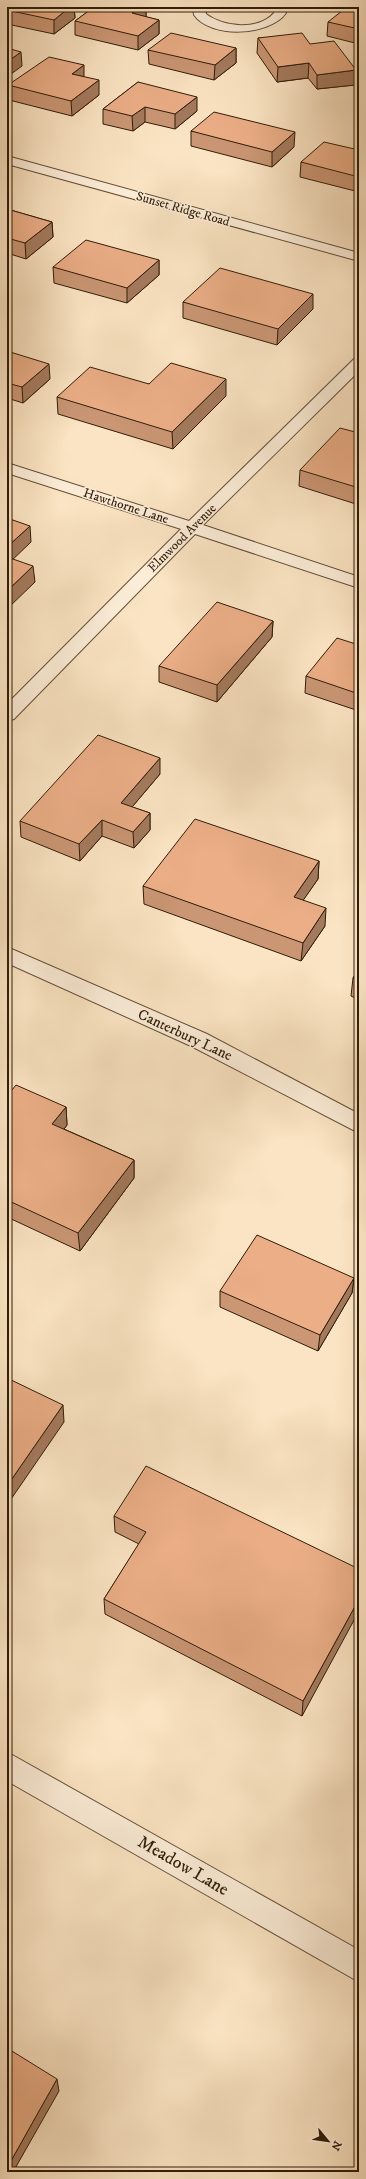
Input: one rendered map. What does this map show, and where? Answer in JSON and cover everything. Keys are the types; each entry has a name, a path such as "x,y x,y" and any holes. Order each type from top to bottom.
{"street":[{"path":"199,7 200,15 208,22 226,27 240,28 254,27 272,22 280,13 279,7"},
{"name":"Sunset Ridge Road","path":"7,160 359,257"},
{"name":"Elmwood Avenue","path":"7,715 192,527 359,362"},
{"name":"Hawthorne Lane","path":"7,468 192,527 359,583"},
{"name":"Canterbury Lane","path":"7,954 199,1040 359,1124"},
{"name":"Meadow Lane","path":"7,1766 359,1967"}],"building":[{"path":"7,7 70,7 54,20 7,10"},
{"path":"94,7 141,7 132,13 159,20 138,36 75,21"},
{"path":"347,7 359,7 359,29 328,22"},
{"path":"171,33 236,48 215,65 148,50"},
{"path":"302,33 310,44 334,41 356,70 317,75 309,63 278,67 258,38"},
{"path":"7,48 21,52 7,62"},
{"path":"49,57 84,65 72,74 99,80 71,101 8,85"},
{"path":"138,82 197,97 175,114 145,107 132,116 103,109"},
{"path":"214,112 295,132 272,152 191,131"},
{"path":"324,142 359,150 359,177 301,162"},
{"path":"7,209 52,222 25,243 7,238"},
{"path":"86,240 159,260 127,288 53,267"},
{"path":"220,268 313,294 278,329 183,302"},
{"path":"7,351 49,364 22,387 7,383"},
{"path":"171,363 226,379 172,432 57,397 90,367 149,384"},
{"path":"340,428 359,433 359,488 300,470"},
{"path":"7,518 30,526 7,547"},
{"path":"7,557 33,566 7,591"},
{"path":"217,602 273,621 217,685 159,666"},
{"path":"337,638 359,645 359,694 306,676"},
{"path":"98,735 160,758 121,803 150,813 133,832 102,820 79,844 20,821"},
{"path":"195,819 319,861 294,897 326,908 303,943 143,886"},
{"path":"359,969 359,981 353,978"},
{"path":"16,1085 66,1107 52,1124 134,1160 78,1233 7,1200 7,1096"},
{"path":"257,1235 354,1278 320,1335 220,1291"},
{"path":"7,1378 63,1405 7,1486"},
{"path":"146,1466 359,1569 359,1599 303,1701 104,1599 146,1532 114,1516"},
{"path":"7,2048 57,2079 7,2168"}]}
